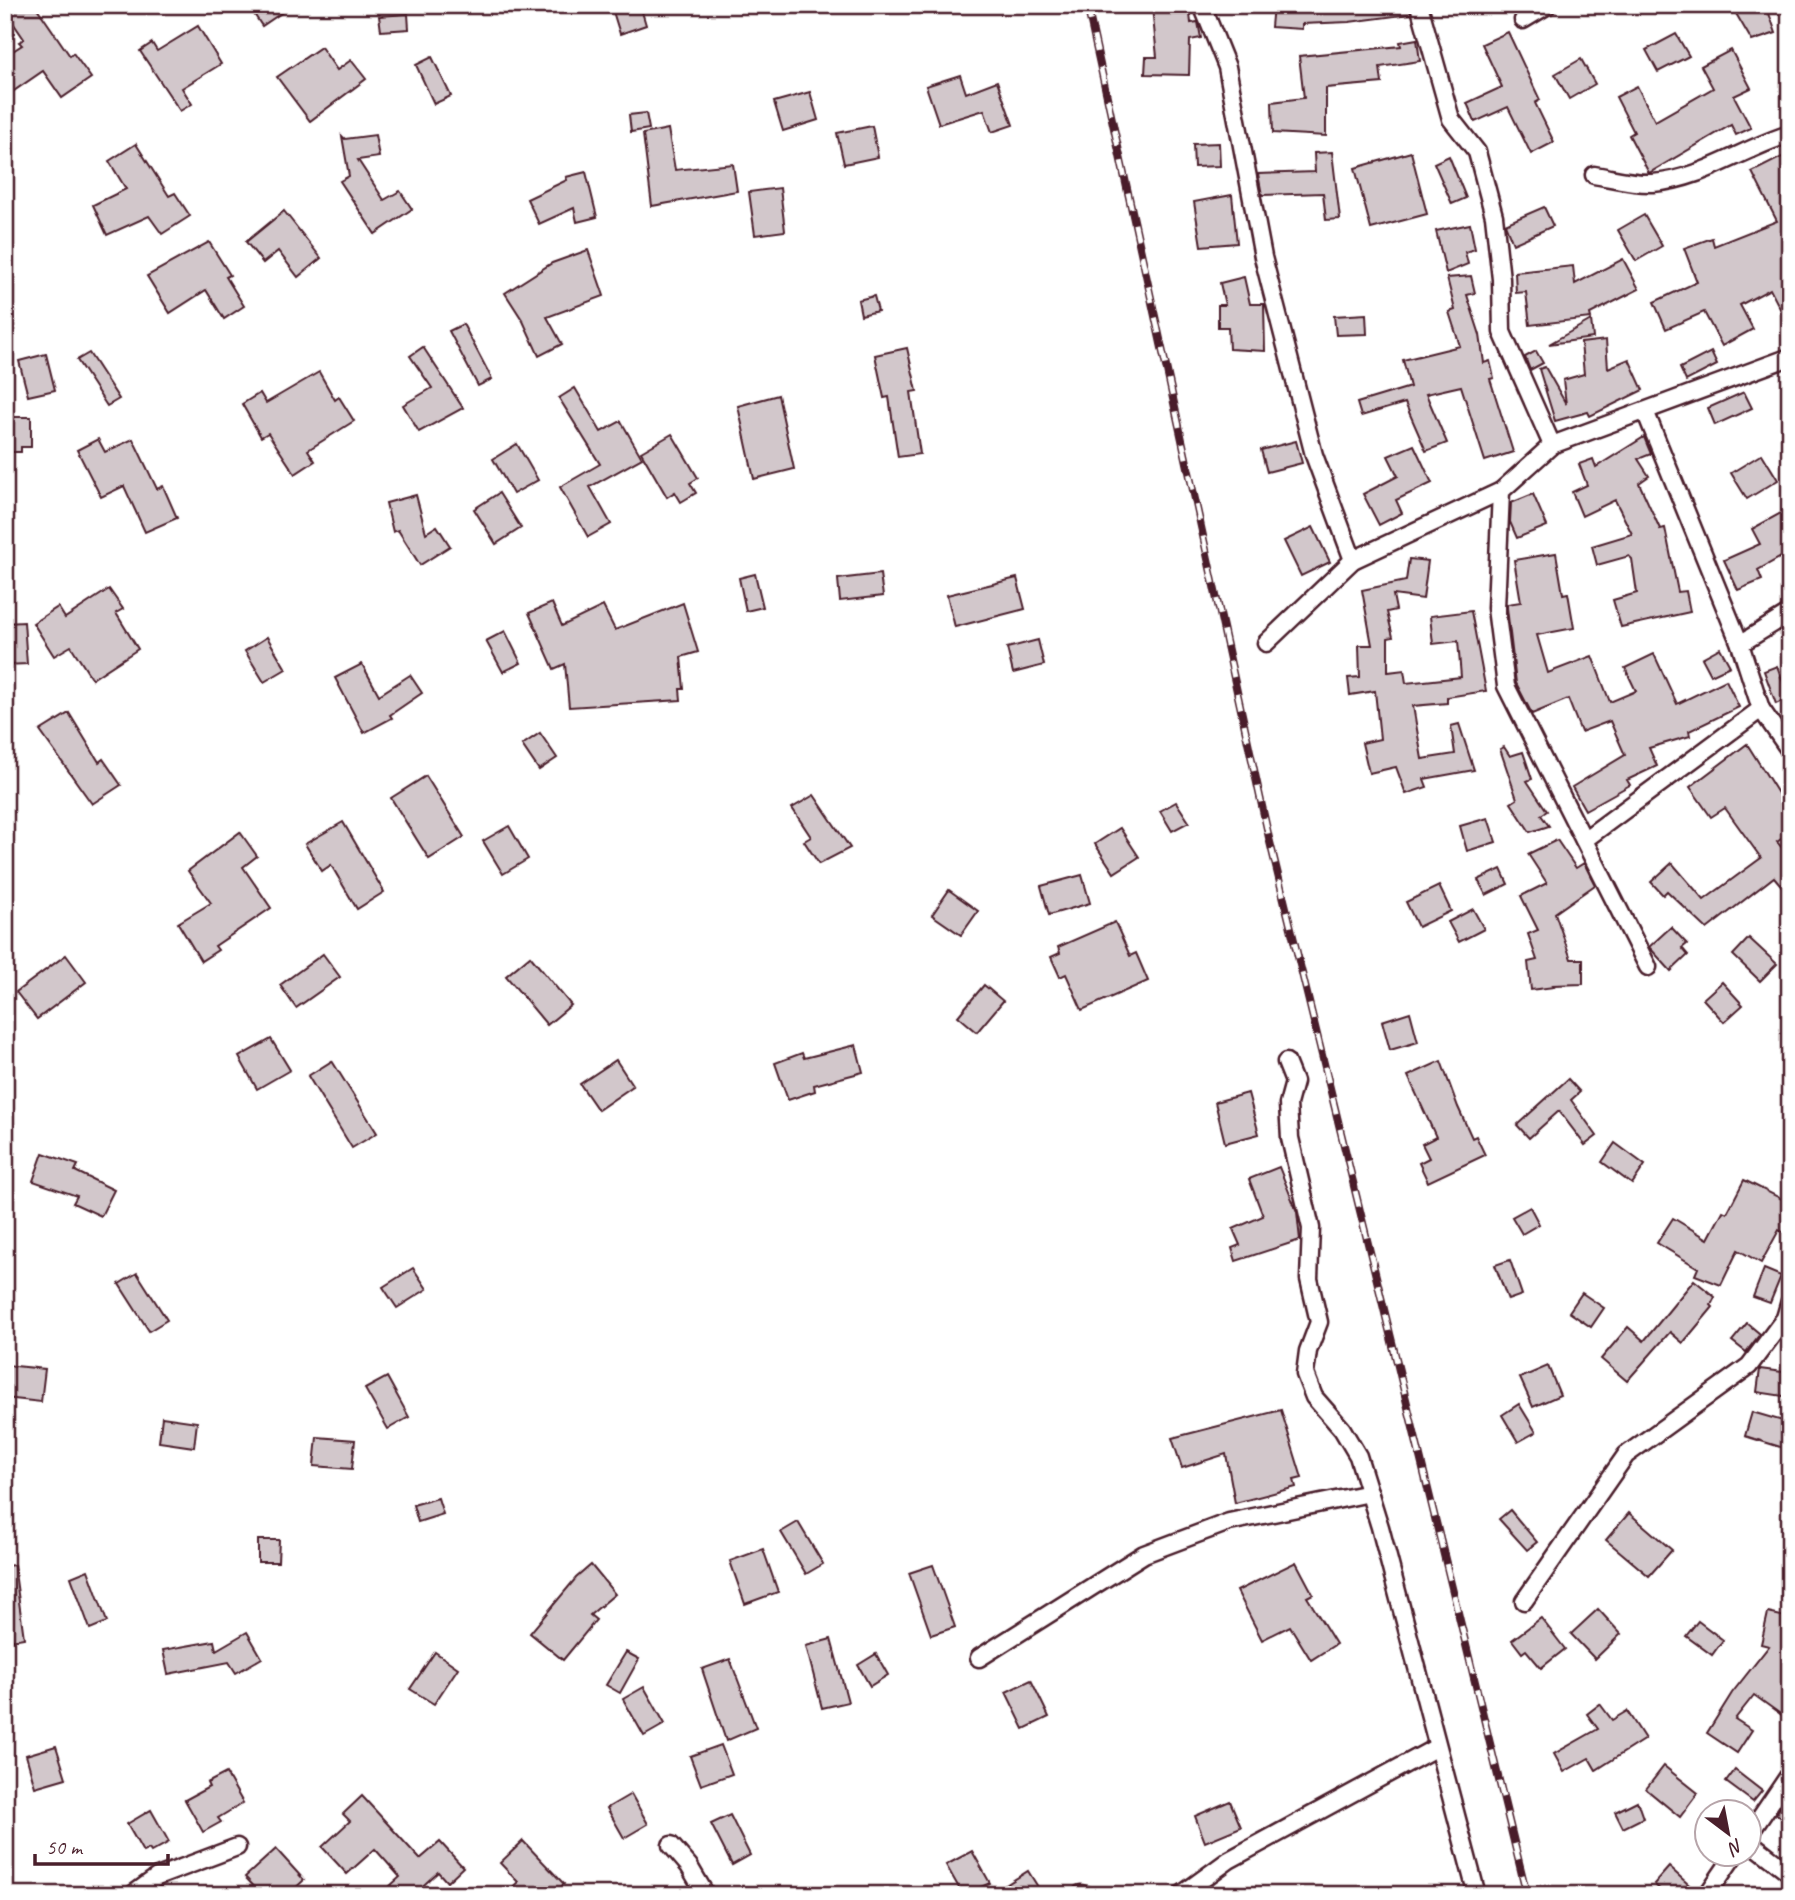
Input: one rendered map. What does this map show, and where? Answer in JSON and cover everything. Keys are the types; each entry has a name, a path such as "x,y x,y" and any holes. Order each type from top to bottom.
{"street":[{"path":"1202,5 1227,67 1262,257 1314,455 1353,560"},
{"path":"1419,5 1451,118 1477,152 1494,216 1502,279 1502,332 1552,445"},
{"path":"1522,20 1548,5"},
{"path":"1594,175 1652,183 1719,166 1758,144 1790,134"},
{"path":"1266,643 1353,560 1501,491 1552,445 1790,357"},
{"path":"1645,411 1740,644 1761,709 1790,751"},
{"path":"1501,491 1496,608 1506,685 1648,967"},
{"path":"1740,644 1790,613"},
{"path":"1584,840 1761,709"},
{"path":"1286,1062 1294,1082 1288,1104 1290,1138 1311,1228 1309,1279 1319,1322 1308,1352 1305,1374 1314,1396 1342,1429 1358,1456 1477,1895"},
{"path":"1524,1601 1626,1455 1749,1366 1787,1318 1790,1301"},
{"path":"979,1658 1144,1554 1229,1522 1370,1493"},
{"path":"1181,1895 1229,1860 1437,1746"},
{"path":"1764,1811 1790,1774"},
{"path":"671,1845 690,1866 706,1895"},
{"path":"131,1895 157,1877 237,1847"},
{"path":"1764,1853 1790,1873"},
{"path":"1707,1895 1725,1868"}],"building":[{"path":"5,5 35,5 70,56 73,53 91,78 62,98 43,71 5,97 5,56 22,45 19,42 24,39 5,11"},
{"path":"248,5 293,5 262,26"},
{"path":"611,5 640,5 646,25 620,34"},
{"path":"1189,5 1191,23 1198,22 1201,38 1190,40 1189,75 1145,74 1146,57 1157,57 1152,7"},
{"path":"1273,5 1409,5 1411,14 1349,22 1302,24 1302,29 1271,27"},
{"path":"1731,5 1766,5 1776,33 1752,41"},
{"path":"408,14 409,29 381,31 379,16"},
{"path":"198,26 221,64 182,88 192,104 180,111 140,51 152,43 157,51"},
{"path":"1508,32 1540,100 1535,103 1554,142 1531,154 1508,107 1475,122 1467,103 1502,87 1482,44"},
{"path":"1676,34 1689,56 1658,72 1646,50"},
{"path":"1417,39 1420,61 1380,67 1382,83 1326,88 1326,136 1273,133 1272,102 1304,98 1299,56 1401,46 1400,42"},
{"path":"321,47 337,70 351,60 366,79 310,121 277,77"},
{"path":"1731,50 1751,88 1734,96 1751,128 1736,135 1731,125 1649,173 1629,135 1634,132 1616,97 1637,86 1655,121 1713,88 1701,66"},
{"path":"432,57 451,96 434,104 416,65"},
{"path":"1581,59 1595,84 1569,99 1555,74"},
{"path":"960,75 966,93 997,81 1013,125 992,132 984,110 939,124 926,86"},
{"path":"810,92 818,120 783,131 774,102"},
{"path":"646,113 649,129 631,132 629,115"},
{"path":"872,126 878,157 844,164 837,133"},
{"path":"668,129 675,170 733,164 737,191 652,206 643,134"},
{"path":"375,135 379,157 358,160 384,200 400,191 412,209 375,234 340,181 349,176 342,136 345,139"},
{"path":"1219,143 1220,166 1194,167 1193,144"},
{"path":"136,144 169,196 175,193 190,216 162,234 149,216 107,235 93,205 126,189 109,161"},
{"path":"1332,152 1340,219 1326,220 1323,193 1262,195 1258,174 1315,172 1314,153"},
{"path":"1411,152 1427,214 1371,229 1355,168"},
{"path":"1790,153 1790,328 1770,289 1740,305 1753,329 1722,346 1704,312 1666,329 1654,302 1697,282 1684,248 1712,238 1714,246 1777,221 1752,172"},
{"path":"1449,156 1466,198 1452,204 1434,163"},
{"path":"586,172 597,217 577,222 574,208 539,224 527,199 567,180 566,177"},
{"path":"780,188 785,231 755,235 749,192"},
{"path":"1232,195 1237,243 1201,246 1194,202"},
{"path":"1544,207 1553,226 1513,244 1505,224"},
{"path":"284,211 321,258 298,277 278,251 263,263 246,242"},
{"path":"1644,215 1662,246 1636,261 1618,230"},
{"path":"1470,224 1475,249 1465,252 1468,264 1446,273 1436,231"},
{"path":"209,242 230,275 226,277 244,306 224,319 206,290 170,313 147,276"},
{"path":"588,250 604,296 547,317 562,344 539,356 523,321 505,293 552,263"},
{"path":"1623,259 1639,289 1590,314 1591,318 1530,325 1526,292 1516,293 1515,272 1573,266 1575,284"},
{"path":"1471,276 1475,293 1467,295 1480,335 1484,363 1490,361 1494,378 1490,379 1513,452 1485,461 1461,386 1426,394 1447,443 1426,451 1405,403 1361,416 1357,403 1410,387 1403,360 1460,346 1449,312 1455,310 1447,278"},
{"path":"1244,277 1250,304 1264,304 1265,351 1229,349 1228,327 1218,327 1218,305 1225,305 1220,283"},
{"path":"874,296 878,311 861,315 858,300"},
{"path":"1366,314 1367,334 1336,335 1334,316"},
{"path":"1591,320 1593,338 1549,344"},
{"path":"463,324 492,379 478,386 449,331"},
{"path":"1606,340 1608,368 1629,359 1643,390 1590,416 1588,412 1555,421 1539,369 1545,367 1566,404 1563,380 1584,374 1581,343"},
{"path":"423,347 463,408 419,432 403,405 432,388 410,356"},
{"path":"907,348 917,391 911,392 920,454 898,457 889,397 884,398 875,355"},
{"path":"1536,351 1543,363 1530,370 1525,357"},
{"path":"1711,352 1717,365 1686,381 1680,368"},
{"path":"89,353 119,399 107,406 77,360"},
{"path":"46,354 55,390 28,396 19,361"},
{"path":"319,372 335,400 339,397 354,421 308,450 315,461 295,474 268,433 261,437 242,404 260,393 266,403"},
{"path":"575,388 601,432 621,421 642,458 590,487 611,524 588,537 560,487 600,464 559,398"},
{"path":"1744,392 1752,408 1715,425 1708,408"},
{"path":"778,395 794,469 754,479 738,406"},
{"path":"5,417 31,417 31,447 21,447 21,452 5,452"},
{"path":"672,434 698,478 690,483 696,493 681,502 675,492 667,497 641,452"},
{"path":"1644,437 1651,454 1638,459 1649,476 1639,483 1660,529 1665,528 1678,592 1686,591 1690,612 1621,627 1613,600 1637,593 1632,559 1629,556 1597,565 1592,546 1632,534 1615,500 1582,516 1572,492 1587,485 1579,464 1593,459 1596,467"},
{"path":"98,439 105,452 133,439 157,489 163,486 177,518 145,532 124,486 101,497 77,450"},
{"path":"1296,441 1302,463 1267,472 1261,450"},
{"path":"517,444 538,480 513,494 493,459"},
{"path":"1414,445 1432,483 1396,500 1402,513 1379,525 1363,494 1398,476 1388,456"},
{"path":"1762,454 1778,480 1747,499 1731,473"},
{"path":"499,493 521,528 496,544 474,509"},
{"path":"1533,494 1547,526 1517,538 1510,522 1511,503"},
{"path":"416,495 426,533 437,526 450,546 420,565 398,530 393,532 386,503"},
{"path":"1790,508 1790,552 1758,570 1762,580 1738,590 1724,560 1760,544 1752,529"},
{"path":"1313,527 1330,562 1301,576 1284,541"},
{"path":"1556,553 1563,594 1568,593 1574,628 1537,635 1548,673 1592,656 1610,702 1636,691 1625,668 1654,654 1677,704 1726,680 1739,707 1689,731 1690,736 1649,748 1657,766 1627,780 1630,785 1585,810 1572,787 1625,755 1610,721 1581,732 1568,699 1532,714 1516,683 1507,608 1507,604 1521,602 1514,560"},
{"path":"1409,559 1428,561 1423,599 1393,595 1396,610 1387,612 1393,637 1388,638 1388,672 1404,670 1406,683 1461,677 1458,641 1433,644 1430,616 1471,611 1486,691 1447,697 1447,703 1413,706 1422,759 1455,754 1451,726 1459,724 1474,770 1424,779 1427,787 1406,794 1396,767 1369,773 1362,743 1380,739 1375,691 1350,695 1348,678 1360,677 1359,645 1372,645 1362,590 1406,581"},
{"path":"755,574 763,607 746,611 739,578"},
{"path":"880,574 883,596 840,601 838,579"},
{"path":"1017,578 1025,609 955,627 947,595"},
{"path":"109,589 123,609 116,613 138,649 92,679 71,646 54,656 33,623 58,607 65,618"},
{"path":"552,603 562,626 603,606 615,630 683,603 698,652 681,657 684,689 680,689 681,700 569,707 565,664 554,669 529,613"},
{"path":"24,622 27,664 5,665 5,623"},
{"path":"505,631 521,663 503,672 486,641"},
{"path":"267,637 286,669 264,682 245,651"},
{"path":"1038,640 1044,665 1013,673 1007,648"},
{"path":"1720,648 1730,666 1711,675 1702,658"},
{"path":"362,664 379,695 410,675 422,693 390,715 392,718 364,733 335,678"},
{"path":"1777,666 1789,698 1776,704 1764,671"},
{"path":"69,713 99,762 103,759 121,785 92,804 40,731"},
{"path":"540,733 557,758 539,770 522,745"},
{"path":"1747,744 1781,798 1790,791 1790,833 1777,842 1790,857 1790,896 1774,877 1707,929 1667,891 1663,895 1651,882 1672,863 1704,900 1761,858 1725,808 1711,817 1690,787"},
{"path":"1504,747 1510,756 1523,752 1532,779 1527,781 1547,811 1541,815 1549,826 1530,832 1511,803 1517,799 1500,749"},
{"path":"426,776 464,837 429,859 391,798"},
{"path":"814,795 850,848 819,864 804,841 811,837 792,808"},
{"path":"1176,802 1189,822 1172,831 1160,811"},
{"path":"1488,818 1496,842 1467,851 1460,826"},
{"path":"343,822 384,892 357,909 331,865 322,871 305,844"},
{"path":"509,826 528,859 503,874 483,841"},
{"path":"1120,828 1139,857 1114,873 1095,844"},
{"path":"240,832 257,856 243,867 271,908 215,946 218,950 201,961 178,923 211,903 188,871"},
{"path":"1557,840 1576,868 1584,863 1595,885 1555,913 1571,959 1583,959 1583,984 1553,985 1554,987 1531,990 1528,962 1537,960 1528,934 1538,930 1521,896 1547,883 1528,854"},
{"path":"1501,869 1508,884 1486,895 1478,880"},
{"path":"1082,875 1090,903 1049,915 1041,886"},
{"path":"1439,886 1451,911 1418,927 1406,902"},
{"path":"949,890 978,911 961,935 932,915"},
{"path":"1473,909 1484,929 1459,942 1448,922"},
{"path":"1115,922 1130,956 1136,953 1148,981 1082,1010 1066,974 1060,977 1051,957 1060,953 1058,947"},
{"path":"1671,927 1687,944 1682,948 1688,955 1671,971 1649,947"},
{"path":"1749,938 1777,964 1760,981 1733,955"},
{"path":"323,954 340,977 296,1008 280,985"},
{"path":"66,955 86,982 37,1019 16,992"},
{"path":"530,956 571,1005 547,1025 506,976"},
{"path":"1722,982 1743,1005 1724,1022 1703,999"},
{"path":"984,985 1003,1001 977,1032 958,1016"},
{"path":"1410,1012 1418,1042 1390,1050 1382,1021"},
{"path":"271,1039 290,1070 257,1089 239,1057"},
{"path":"856,1045 863,1072 814,1085 815,1091 788,1100 775,1063 802,1053 804,1058"},
{"path":"616,1060 633,1086 598,1110 580,1084"},
{"path":"332,1061 377,1133 352,1148 308,1076"},
{"path":"1441,1061 1472,1138 1476,1136 1485,1155 1428,1182 1419,1163 1429,1158 1422,1144 1436,1137 1408,1076"},
{"path":"1568,1079 1580,1092 1571,1100 1597,1136 1585,1145 1559,1111 1529,1138 1517,1125"},
{"path":"1248,1093 1259,1134 1225,1143 1215,1102"},
{"path":"1615,1143 1645,1165 1632,1184 1602,1162"},
{"path":"43,1153 78,1165 75,1171 114,1190 101,1216 73,1203 77,1196 33,1181"},
{"path":"1279,1167 1297,1212 1300,1240 1236,1261 1232,1248 1240,1245 1233,1229 1263,1216 1249,1179"},
{"path":"1744,1180 1790,1203 1790,1236 1779,1230 1761,1263 1738,1250 1721,1285 1695,1275 1698,1268 1657,1243 1673,1218 1708,1239 1723,1211 1727,1213"},
{"path":"1530,1207 1539,1224 1522,1234 1512,1217"},
{"path":"1510,1260 1522,1295 1508,1300 1495,1265"},
{"path":"413,1268 427,1289 397,1308 383,1287"},
{"path":"1764,1269 1781,1276 1770,1303 1753,1297"},
{"path":"137,1273 167,1320 149,1331 119,1284"},
{"path":"1694,1280 1715,1297 1711,1305 1713,1307 1683,1343 1670,1332 1627,1381 1601,1359 1628,1327 1644,1341"},
{"path":"1582,1293 1604,1308 1591,1327 1569,1312"},
{"path":"1747,1323 1760,1334 1746,1352 1732,1341"},
{"path":"5,1365 45,1369 41,1402 5,1398"},
{"path":"1548,1366 1560,1395 1533,1407 1520,1378"},
{"path":"1760,1369 1790,1373 1790,1397 1757,1392"},
{"path":"387,1377 409,1417 388,1429 365,1389"},
{"path":"1519,1404 1536,1432 1518,1442 1502,1415"},
{"path":"1281,1410 1302,1478 1294,1480 1296,1487 1235,1503 1226,1454 1182,1468 1172,1438"},
{"path":"1752,1412 1790,1423 1790,1450 1745,1436"},
{"path":"162,1417 197,1422 194,1447 159,1442"},
{"path":"317,1437 355,1440 352,1469 314,1466"},
{"path":"438,1498 443,1514 418,1522 413,1505"},
{"path":"1510,1510 1537,1542 1527,1550 1499,1519"},
{"path":"1629,1513 1672,1550 1649,1576 1606,1540"},
{"path":"798,1522 823,1564 806,1574 781,1532"},
{"path":"258,1540 279,1540 278,1562 258,1562"},
{"path":"763,1549 778,1592 745,1604 730,1561"},
{"path":"1296,1562 1313,1594 1307,1597 1336,1644 1311,1660 1290,1626 1262,1640 1237,1591"},
{"path":"14,1565 24,1638 5,1641 5,1566"},
{"path":"591,1565 615,1594 590,1615 596,1620 563,1660 530,1633 576,1578"},
{"path":"933,1565 955,1627 931,1635 909,1573"},
{"path":"88,1570 107,1622 90,1629 71,1577"},
{"path":"1598,1609 1621,1634 1595,1659 1571,1634"},
{"path":"1768,1613 1790,1618 1790,1721 1754,1695 1735,1719 1752,1730 1737,1753 1707,1733 1732,1693 1769,1646 1761,1644"},
{"path":"1541,1618 1565,1649 1541,1668 1526,1650 1522,1653 1512,1640"},
{"path":"1698,1621 1723,1640 1712,1655 1686,1636"},
{"path":"247,1632 262,1658 236,1673 229,1662 168,1674 163,1650 214,1641 216,1650"},
{"path":"831,1639 848,1702 822,1708 806,1646"},
{"path":"435,1652 458,1668 434,1704 410,1689"},
{"path":"626,1652 639,1659 620,1693 606,1685"},
{"path":"876,1654 888,1675 870,1686 858,1665"},
{"path":"730,1659 756,1728 726,1741 702,1669"},
{"path":"1031,1680 1049,1717 1024,1729 1006,1692"},
{"path":"644,1687 665,1724 644,1736 623,1699"},
{"path":"1600,1704 1612,1720 1627,1711 1645,1739 1596,1770 1589,1758 1564,1772 1554,1754 1598,1729 1587,1714"},
{"path":"721,1745 732,1774 701,1785 690,1756"},
{"path":"56,1746 66,1778 35,1787 26,1755"},
{"path":"1664,1766 1698,1793 1680,1817 1646,1789"},
{"path":"1735,1770 1762,1791 1756,1798 1748,1798 1726,1782"},
{"path":"226,1773 243,1803 218,1818 221,1822 203,1832 185,1800 209,1787 207,1783"},
{"path":"1790,1793 1790,1823 1776,1814"},
{"path":"631,1794 648,1824 624,1838 607,1808"},
{"path":"362,1796 420,1859 440,1842 463,1867 447,1882 438,1872 413,1895 380,1895 400,1877 375,1849 347,1874 322,1847 350,1821 343,1814"},
{"path":"1230,1801 1241,1827 1205,1842 1195,1816"},
{"path":"1637,1801 1643,1818 1623,1828 1615,1812"},
{"path":"151,1810 169,1842 151,1852 149,1849 143,1852 127,1824"},
{"path":"730,1815 750,1855 732,1865 711,1824"},
{"path":"523,1841 564,1884 553,1895 504,1895 518,1882 500,1863"},
{"path":"276,1849 304,1880 288,1895 262,1895 245,1877"},
{"path":"972,1851 990,1883 963,1895 946,1865"},
{"path":"1669,1867 1697,1892 1697,1895 1666,1895 1654,1884"},
{"path":"1028,1871 1043,1895 990,1895"}],"railway":[{"path":"1087,5 1269,838 1527,1895"}]}
